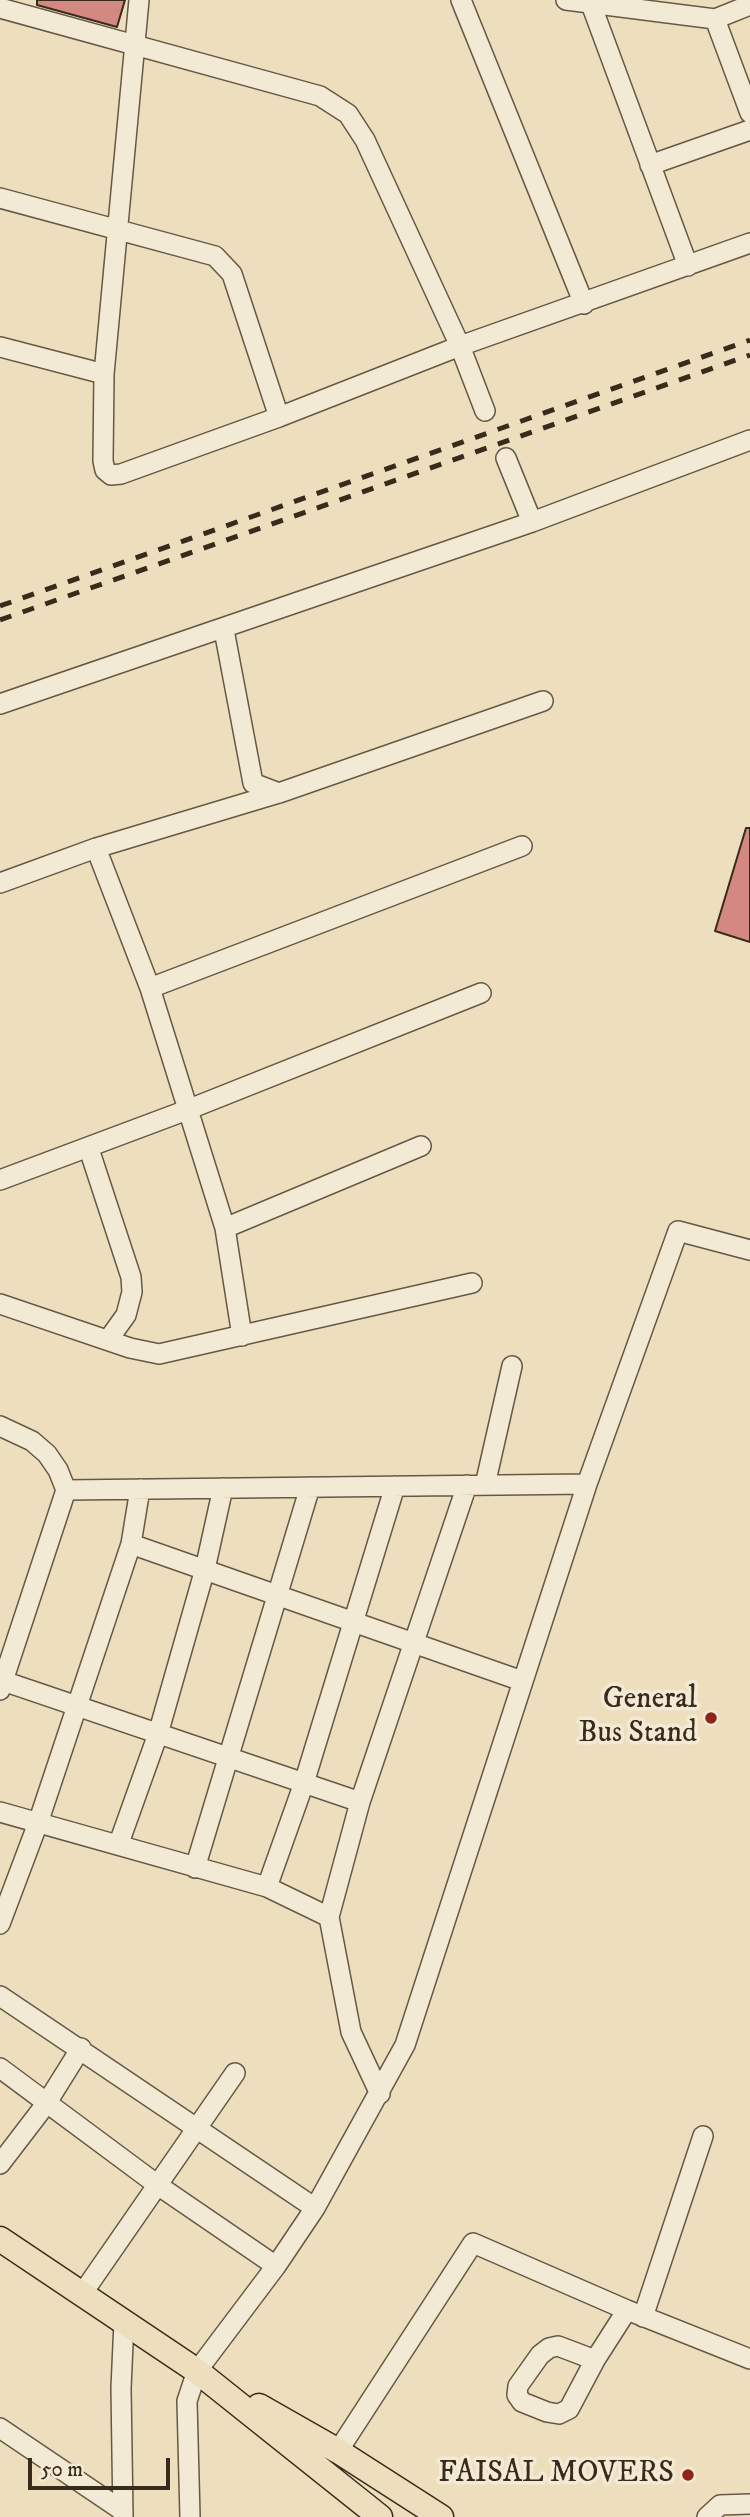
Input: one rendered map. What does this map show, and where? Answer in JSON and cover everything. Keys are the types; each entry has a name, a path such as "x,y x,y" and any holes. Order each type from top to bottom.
{"main road":[{"path":"0,2239 197,2371 338,2451 441,2517"},
{"path":"197,2371 380,2517"}],"street":[{"path":"139,0 104,374 103,461 105,470 111,474 121,474 279,417 460,346 750,243"},
{"path":"461,0 584,304"},
{"path":"566,0 715,19 750,5"},
{"path":"591,4 688,266"},
{"path":"0,8 320,96 348,114 365,140 460,346 485,411"},
{"path":"715,19 750,113"},
{"path":"650,165 750,130"},
{"path":"0,198 215,256 232,274 279,417"},
{"path":"0,347 104,374"},
{"path":"0,704 224,630 532,522 750,440"},
{"path":"506,458 532,522"},
{"path":"224,630 253,783 279,793"},
{"path":"0,883 96,848 279,793 543,701"},
{"path":"150,988 522,846"},
{"path":"96,848 150,988 225,1228 242,1336"},
{"path":"0,1181 89,1149 481,993"},
{"path":"225,1228 421,1146"},
{"path":"89,1149 131,1278 132,1292 126,1315 108,1340"},
{"path":"190,2517 187,2401 197,2371 276,2266 315,2208 405,2045 587,1484 678,1231 749,1250"},
{"path":"0,1304 159,1354 472,1283"},
{"path":"380,2094 351,2032 329,1917 360,1802 412,1643 476,1485 512,1366"},
{"path":"0,1426 32,1441 47,1454 66,1490 2,1685 77,1706 360,1802"},
{"path":"66,1490 587,1484"},
{"path":"267,1887 304,1783 394,1486"},
{"path":"195,1868 310,1487"},
{"path":"119,1843 158,1734 205,1570 223,1488"},
{"path":"0,1924 38,1823 131,1544 140,1489"},
{"path":"131,1544 522,1681"},
{"path":"0,1812 119,1843 195,1868 267,1887 329,1917"},
{"path":"0,1996 315,2208"},
{"path":"0,2164 46,2104 81,2048"},
{"path":"0,2068 159,2186 276,2266"},
{"path":"82,2294 235,2073"},
{"path":"595,2360 635,2313 703,2136"},
{"path":"338,2451 473,2243 750,2359"},
{"path":"123,2514 121,2388 124,2322"},
{"path":"0,2428 123,2514"},
{"path":"707,2517 720,2505 750,2504"}],"building":[{"path":"37,0 125,0 117,27 37,5"},
{"path":"746,828 750,828 750,942 715,931"}],"railway":[{"path":"0,606 750,340"},
{"path":"0,620 750,355"}],"place":[{"name":"General Bus Stand","path":"711,1718"},
{"name":"FAISAL MOVERS","path":"688,2475"}]}
